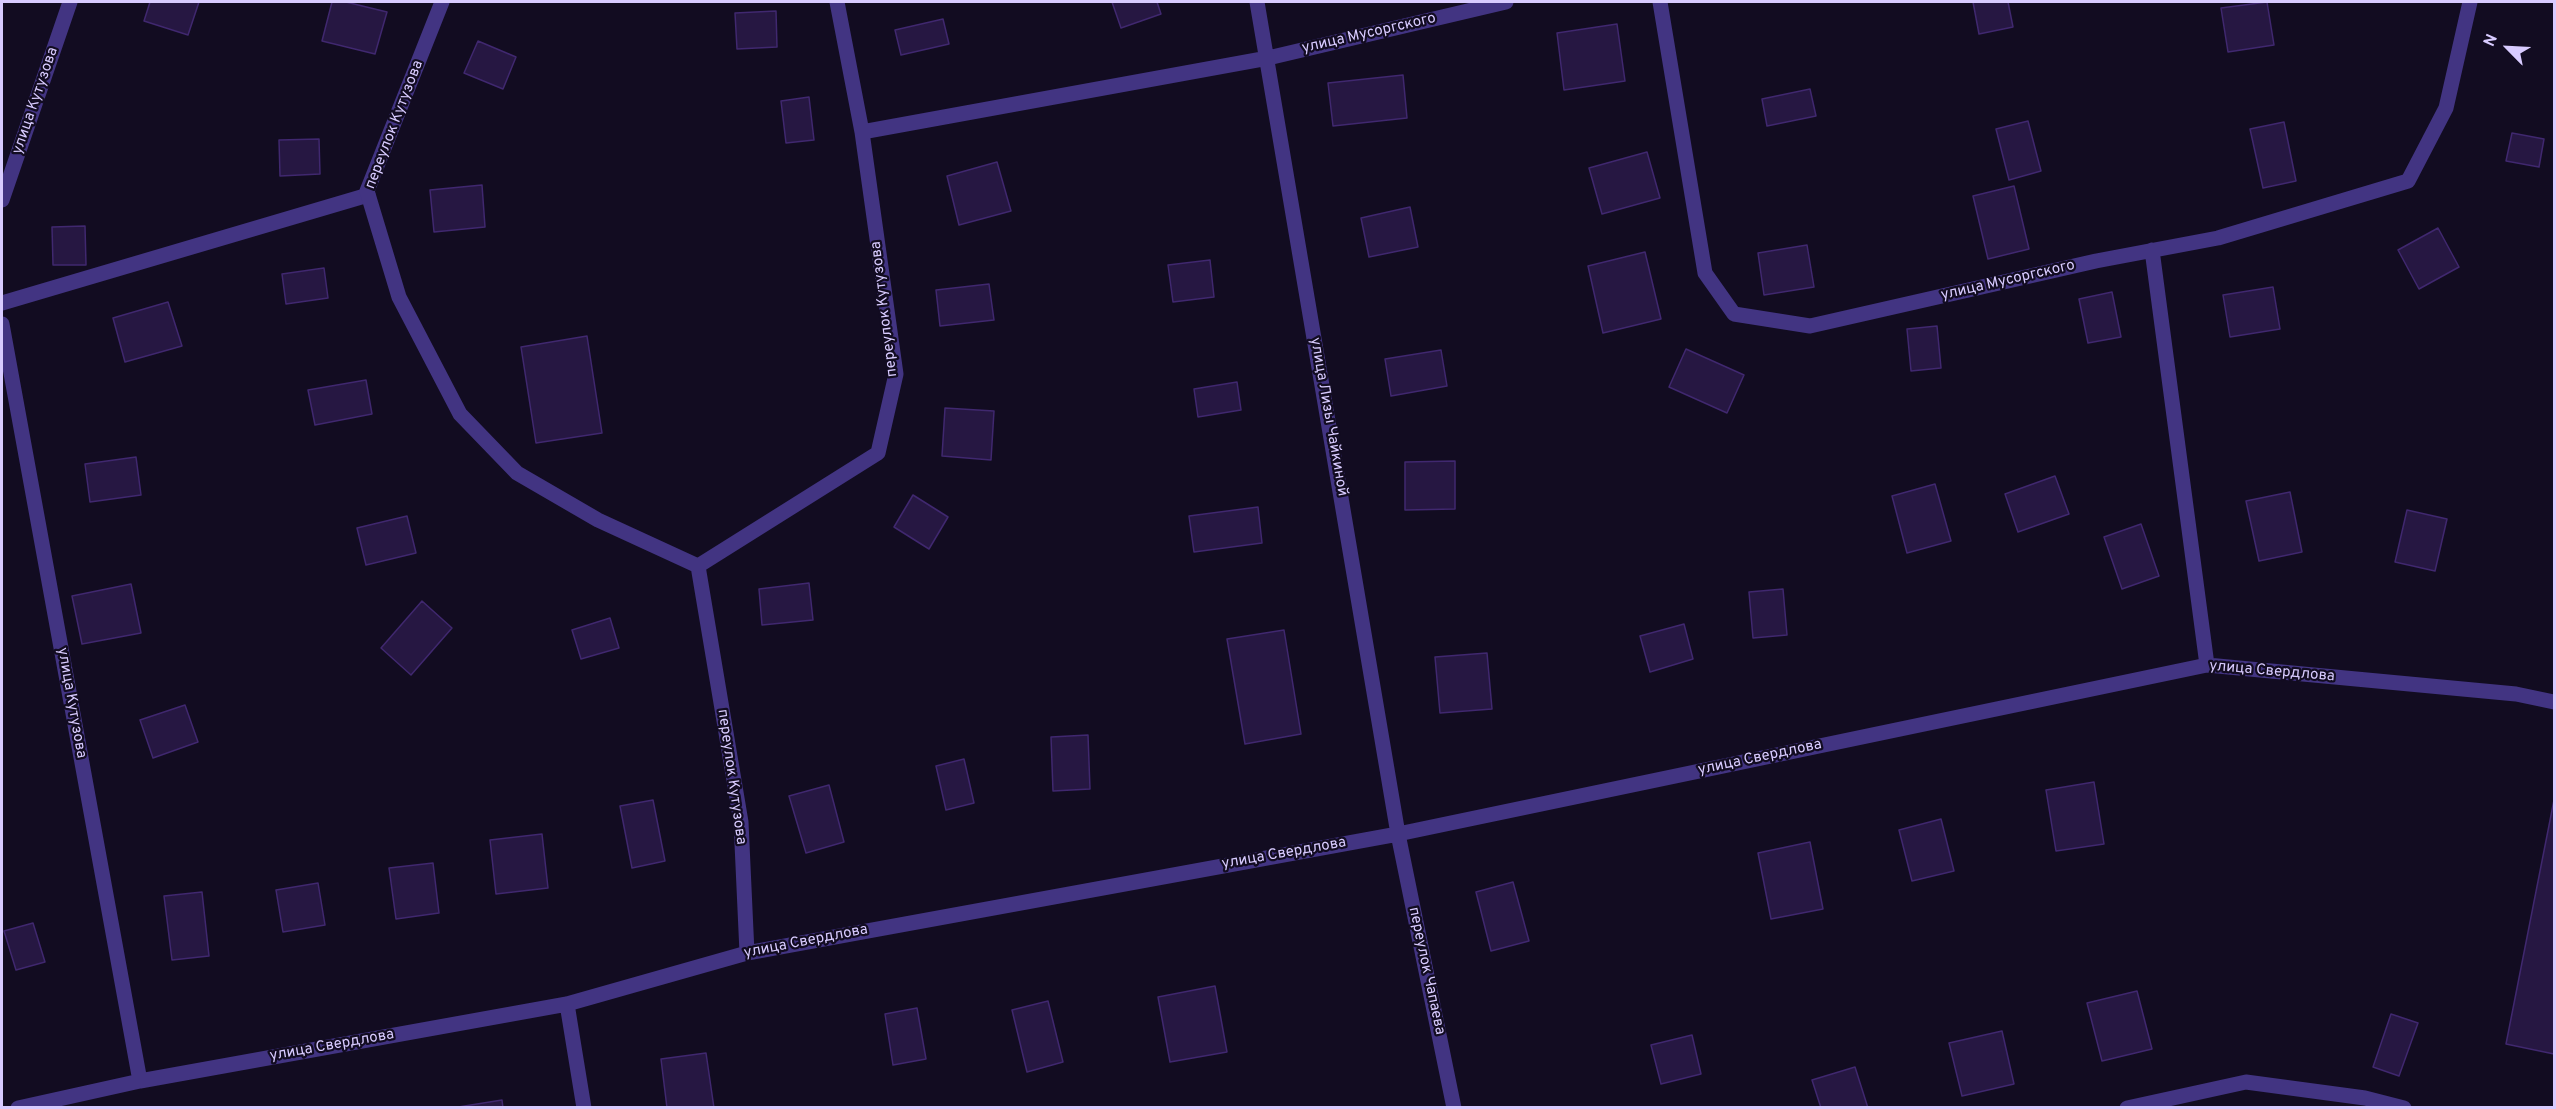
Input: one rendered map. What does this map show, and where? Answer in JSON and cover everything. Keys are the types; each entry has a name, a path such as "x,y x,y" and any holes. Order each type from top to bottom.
{"street":[{"name":"улица Кутузова","path":"2,200 70,2"},
{"name":"переулок Кутузова","path":"442,2 367,191 399,297 460,414 516,473 598,520 698,566"},
{"name":"переулок Кутузова","path":"698,566 878,453 896,374 862,132 837,2"},
{"name":"улица Лизы Чайкиной","path":"1257,2 1398,834"},
{"name":"улица Мусоргского","path":"1268,58 1506,2"},
{"name":"улица Мусоргского","path":"1660,2 1704,273 1734,314 1810,326 2096,261 2218,238 2408,181 2446,108 2470,2"},
{"path":"862,132 1268,58"},
{"path":"2,303 368,195"},
{"path":"2152,250 2207,665"},
{"name":"улица Кутузова","path":"2,324 140,1081"},
{"name":"переулок Кутузова","path":"698,566 741,822 747,952"},
{"name":"улица Свердлова","path":"18,1107 140,1081 567,1004 747,952 1398,834 2207,665 2516,694 2554,702"},
{"name":"переулок Чапаева","path":"1398,834 1454,1107"},
{"path":"567,1004 584,1107"},
{"path":"2127,1107 2246,1082 2365,1098 2404,1107"}],"building":[{"path":"150,2 199,2 188,35 144,21"},
{"path":"332,2 346,2 387,12 375,54 322,41"},
{"path":"1112,2 1157,2 1161,14 1121,28"},
{"path":"1973,2 2008,2 2013,27 1979,34"},
{"path":"2267,2 2274,45 2228,52 2221,8"},
{"path":"776,11 777,47 737,49 735,13"},
{"path":"943,19 949,44 901,55 895,30"},
{"path":"1617,24 1625,81 1564,90 1557,33"},
{"path":"478,41 516,57 503,89 464,73"},
{"path":"1403,75 1407,118 1333,126 1328,83"},
{"path":"1810,89 1816,116 1767,126 1762,99"},
{"path":"809,97 814,140 786,143 781,101"},
{"path":"2028,121 2041,171 2009,180 1996,129"},
{"path":"2284,122 2296,181 2263,188 2250,129"},
{"path":"2512,133 2544,139 2539,167 2506,161"},
{"path":"319,139 320,174 280,176 279,140"},
{"path":"1647,152 1660,198 1602,214 1589,168"},
{"path":"997,162 1011,211 959,225 947,176"},
{"path":"482,185 485,227 434,232 430,190"},
{"path":"2014,186 2029,249 1988,259 1973,196"},
{"path":"1410,207 1418,247 1369,257 1361,218"},
{"path":"85,226 86,265 53,265 52,227"},
{"path":"2438,228 2459,267 2419,289 2398,250"},
{"path":"1807,245 1814,287 1764,295 1758,253"},
{"path":"1645,252 1661,319 1603,333 1588,266"},
{"path":"1210,260 1214,297 1173,302 1168,265"},
{"path":"324,268 328,298 286,304 282,274"},
{"path":"989,284 994,320 940,326 936,290"},
{"path":"2273,287 2280,329 2230,337 2223,295"},
{"path":"2112,292 2121,337 2088,343 2079,299"},
{"path":"168,302 182,346 125,362 113,318"},
{"path":"1937,326 1941,368 1911,371 1907,329"},
{"path":"587,336 602,433 536,443 521,347"},
{"path":"1686,349 1744,375 1727,413 1669,387"},
{"path":"1441,350 1447,386 1391,396 1385,359"},
{"path":"366,380 372,414 315,425 308,390"},
{"path":"1237,382 1241,410 1198,417 1194,389"},
{"path":"945,408 994,411 991,460 942,456"},
{"path":"136,457 141,495 90,502 85,464"},
{"path":"1455,461 1455,509 1405,510 1405,462"},
{"path":"2055,476 2069,514 2018,532 2005,494"},
{"path":"1935,484 1951,541 1907,553 1892,496"},
{"path":"2290,492 2302,552 2259,561 2246,501"},
{"path":"913,495 948,517 929,549 894,527"},
{"path":"1258,507 1262,543 1194,552 1189,516"},
{"path":"2407,510 2447,519 2435,571 2395,562"},
{"path":"407,516 416,553 366,565 357,528"},
{"path":"2141,524 2159,576 2122,589 2104,537"},
{"path":"809,583 813,620 762,625 759,589"},
{"path":"131,584 141,633 82,644 72,596"},
{"path":"1783,589 1787,635 1753,638 1749,592"},
{"path":"422,601 452,628 411,675 381,648"},
{"path":"610,618 619,648 581,659 572,630"},
{"path":"1684,624 1693,659 1650,672 1640,636"},
{"path":"1284,630 1301,734 1245,744 1227,639"},
{"path":"1487,653 1492,709 1440,713 1435,657"},
{"path":"185,705 198,742 153,758 140,720"},
{"path":"1088,735 1090,789 1053,791 1051,737"},
{"path":"964,759 974,803 946,810 936,766"},
{"path":"2094,782 2104,844 2056,851 2046,790"},
{"path":"829,785 844,842 806,853 789,796"},
{"path":"653,800 665,861 632,868 620,806"},
{"path":"2554,800 2554,1054 2506,1044"},
{"path":"1941,819 1954,871 1912,881 1899,830"},
{"path":"542,834 548,888 496,894 490,840"},
{"path":"1810,842 1823,909 1771,919 1758,853"},
{"path":"433,863 439,913 396,919 389,868"},
{"path":"1513,882 1529,941 1491,951 1476,892"},
{"path":"318,883 325,925 283,932 276,890"},
{"path":"202,892 209,956 172,960 164,896"},
{"path":"33,923 45,962 16,970 4,931"},
{"path":"1215,986 1227,1052 1170,1062 1158,997"},
{"path":"2137,991 2152,1049 2102,1061 2087,1003"},
{"path":"1048,1001 1063,1062 1027,1072 1012,1010"},
{"path":"917,1008 926,1059 893,1065 885,1014"},
{"path":"2391,1014 2418,1023 2399,1076 2373,1067"},
{"path":"2002,1031 2014,1084 1962,1096 1949,1043"},
{"path":"1692,1035 1701,1074 1661,1084 1651,1045"},
{"path":"706,1053 714,1108 667,1108 661,1059"},
{"path":"1855,1067 1868,1108 1821,1108 1812,1080"},
{"path":"502,1100 503,1108 452,1108"}]}
